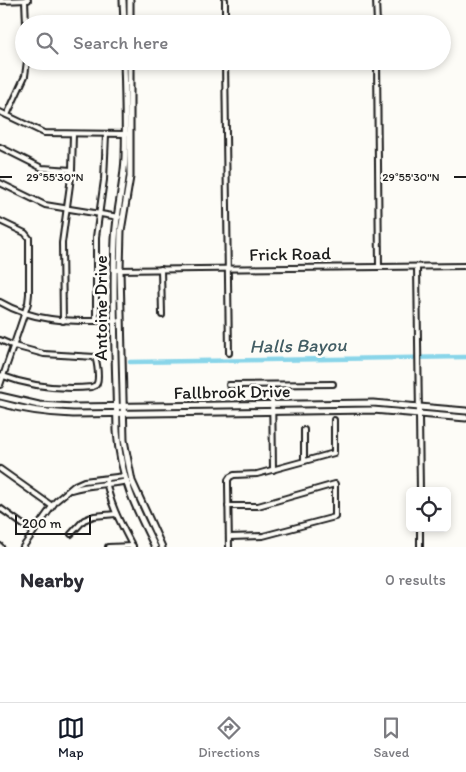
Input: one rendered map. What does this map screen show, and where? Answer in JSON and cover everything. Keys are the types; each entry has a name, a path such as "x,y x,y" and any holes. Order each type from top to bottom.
{"main road":[{"path":"123,0 124,15"},
{"path":"130,0 130,15"},
{"name":"Antoine Drive","path":"127,70 130,177 121,230 114,320 116,410 118,443 125,479 136,510 155,547"},
{"name":"Antoine Drive","path":"128,134 124,173 116,217 124,440 131,478 162,547"},
{"name":"Fallbrook Drive","path":"0,396 39,405 116,410 189,412 373,410 466,418"},
{"name":"Fallbrook Drive","path":"0,403 37,412 73,414 116,410"},
{"name":"Fallbrook Drive","path":"123,410 189,406 373,403 466,411"},
{"path":"189,406 189,412"},
{"path":"150,536 156,533"}],"street":[{"path":"0,1 27,0 26,15"},
{"path":"225,0 225,15"},
{"path":"376,0 376,15"},
{"path":"7,115 25,76 26,70"},
{"path":"226,70 229,353"},
{"path":"377,70 379,267"},
{"path":"0,112 44,133 128,134"},
{"path":"63,321 62,243 72,170 73,134"},
{"path":"96,321 96,252 104,180 106,134"},
{"path":"0,146 42,168 72,170"},
{"path":"0,183 45,205 123,218"},
{"path":"0,221 25,233 29,238 28,303 0,385"},
{"path":"417,266 420,487"},
{"name":"Frick Road","path":"118,270 466,266"},
{"path":"161,270 162,315"},
{"path":"0,302 24,314 41,318 63,321 121,320"},
{"path":"0,340 44,354 95,357 98,382 92,387 58,388 41,386 2,375"},
{"path":"229,386 333,384"},
{"path":"272,385 273,470"},
{"path":"229,547 228,480 230,477 234,475 257,474 334,453 334,420"},
{"path":"304,430 304,461"},
{"path":"0,469 52,506"},
{"path":"69,490 106,485 131,478"},
{"path":"106,479 106,485 116,514 133,546 108,547"},
{"path":"23,547 56,501 75,485 84,481 125,479"},
{"path":"228,506 258,506 335,484 335,517 263,536 229,536"},
{"path":"0,508 33,532"},
{"path":"71,534 84,520 94,516 116,514"},
{"path":"420,532 420,547"}],"waterway":[{"name":"Halls Bayou","path":"130,362 466,357"}]}
